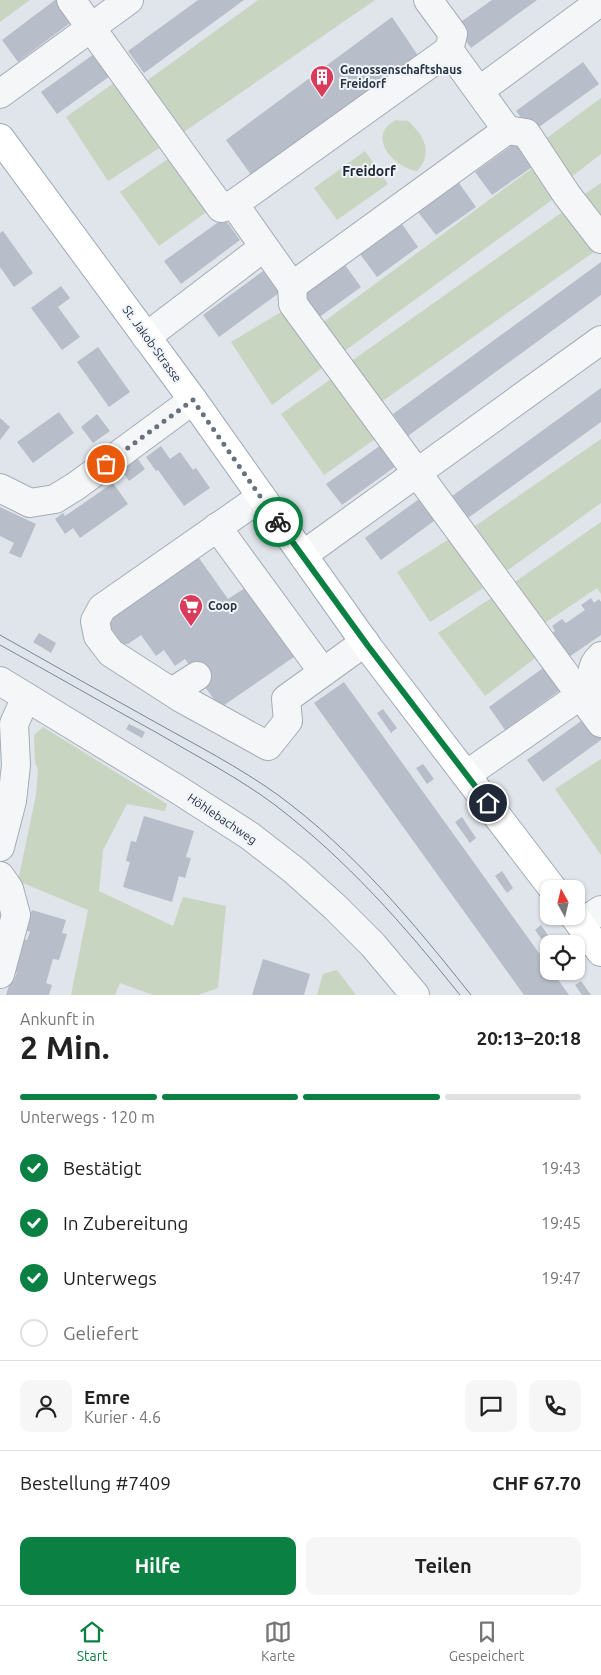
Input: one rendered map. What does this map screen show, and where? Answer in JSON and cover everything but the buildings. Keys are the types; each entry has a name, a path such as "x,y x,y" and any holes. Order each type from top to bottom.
{"main road":[{"name":"St. Jakob-Strasse","path":"0,138 193,400 365,642 546,880"},
{"path":"585,917 601,952"}],"street":[{"path":"72,0 220,208 234,204 449,50 453,34 428,0"},
{"path":"0,94 129,0"},
{"path":"479,91 601,1"},
{"path":"449,50 507,130"},
{"path":"292,286 507,130 526,133 567,195 601,239"},
{"path":"234,204 292,286 293,304 417,473 592,690"},
{"path":"146,336 264,247"},
{"path":"303,555 601,340"},
{"path":"0,488 30,503 55,499 193,400"},
{"path":"261,497 102,608 95,621 98,636 111,653 172,692 268,746 288,721 286,699 365,642"},
{"path":"217,527 323,672"},
{"path":"601,656 595,662 592,669 592,690 601,723"},
{"path":"172,692 197,676"},
{"name":"Höhlebachweg","path":"0,681 242,831 295,871 373,945 415,995"},
{"path":"466,775 592,690"},
{"path":"0,847 13,793 16,764 14,724 26,697"},
{"path":"0,876 9,889 16,915 0,974"}],"green space":[{"path":"0,0 30,0 0,22"},
{"path":"258,0 375,0 178,136 141,85"},
{"path":"121,78 167,143 108,181 66,117"},
{"path":"601,98 601,154 570,178 544,140"},
{"path":"396,120 409,122 422,137 426,154 417,171 399,163 386,150 383,134 387,126"},
{"path":"365,151 388,184 337,220 314,188"},
{"path":"175,154 212,208 159,246 120,192"},
{"path":"538,164 560,194 339,355 318,326"},
{"path":"601,183 601,231 579,198"},
{"path":"568,208 598,249 377,405 346,365"},
{"path":"286,309 326,365 272,405 231,342"},
{"path":"334,377 378,437 324,475 281,414"},
{"path":"601,439 601,503 501,575 468,531"},
{"path":"601,522 601,594 597,588 539,627 509,586"},
{"path":"454,536 488,585 430,622 397,572"},
{"path":"496,595 538,656 485,696 438,633"},
{"path":"43,727 167,804 165,811 127,804 103,850 99,891 173,926 183,897 226,906 218,988 198,995 153,995 120,983 115,995 71,995 88,910 18,881 36,795 38,769 35,763 34,735"},
{"path":"601,759 601,855 555,789"},
{"path":"337,970 356,995 317,995 323,974"}],"tram line":[{"path":"0,635 217,757 278,795 306,817 357,864 404,914 471,995"},
{"path":"0,645 218,768 275,805 302,826 351,871 396,918 460,995"}],"way so far":[{"path":"106,464 193,400 278,522"}],"place":[{"name":"Genossenschaftshaus Freidorf","path":"322,98"},
{"name":"Coop","path":"191,627"}],"district":[{"name":"Freidorf","path":"369,171"}],"route":[{"path":"278,522 368,646 488,803"}]}
